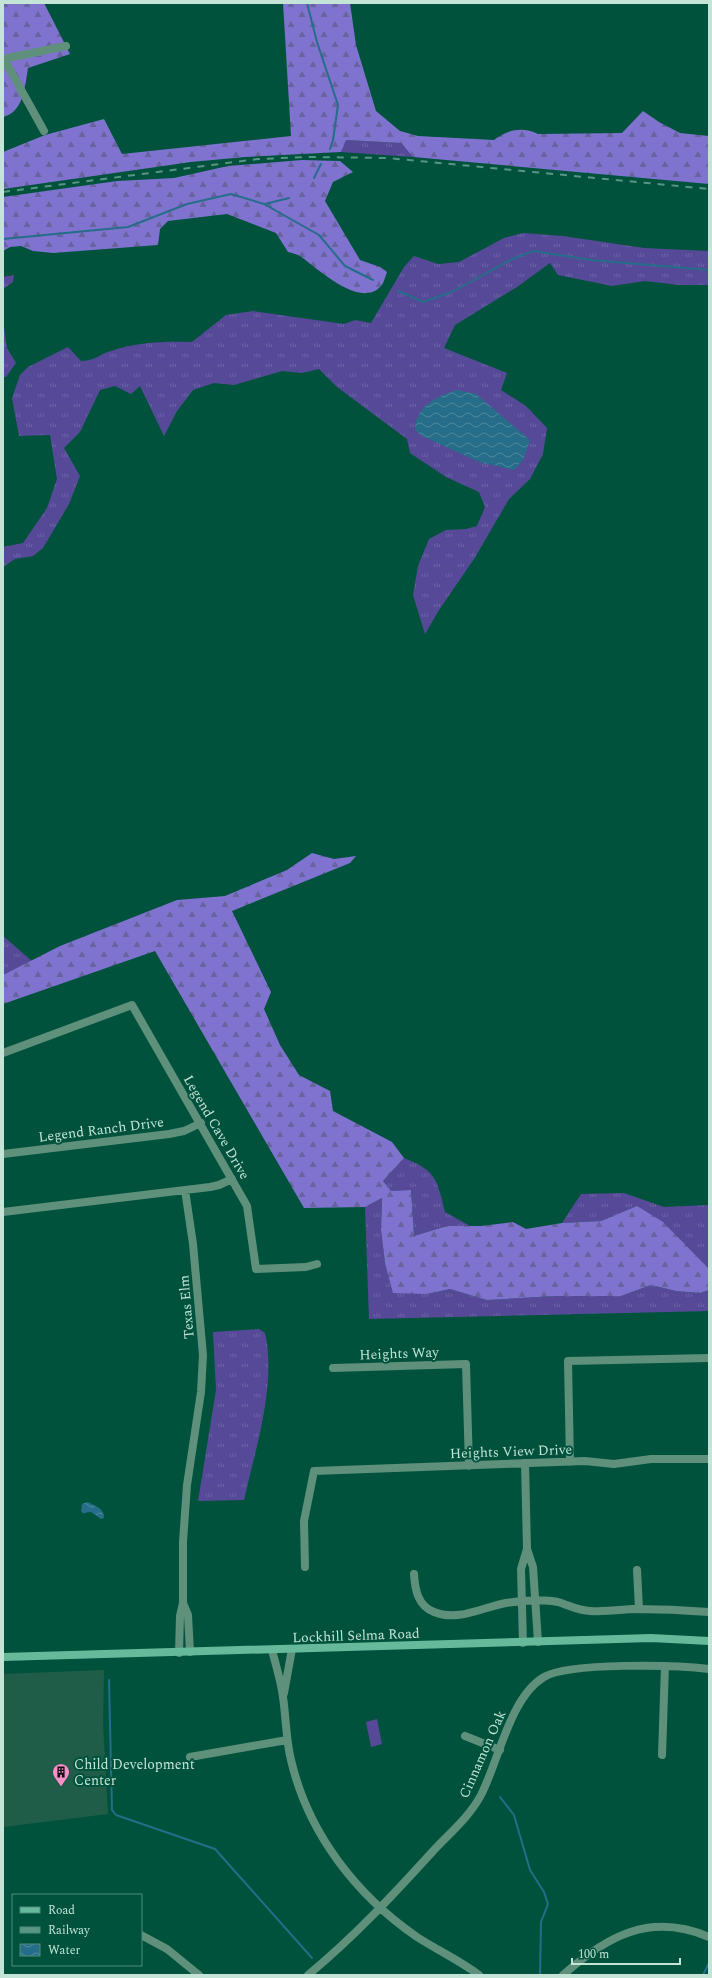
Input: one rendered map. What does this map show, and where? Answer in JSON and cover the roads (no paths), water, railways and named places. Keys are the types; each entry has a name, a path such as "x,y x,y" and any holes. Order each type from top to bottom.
{"main road":[{"name":"Lockhill Selma Road","path":"3,1657 523,1643 651,1638 709,1641"}],"street":[{"path":"44,131 3,59 66,46"},
{"name":"Legend Cave Drive","path":"3,1053 132,1005 201,1123 247,1206 256,1269 306,1267 317,1264"},
{"name":"Legend Ranch Drive","path":"3,1154 169,1134 184,1131 201,1123"},
{"path":"3,1212 185,1190 219,1185 232,1179"},
{"name":"Texas Elm","path":"178,1653 180,1616 183,1603 182,1542 187,1485 201,1392 203,1354 193,1244 185,1190"},
{"path":"570,1462 568,1361 709,1358"},
{"name":"Heights Way","path":"333,1368 466,1364 470,1466"},
{"name":"Heights View Drive","path":"305,1567 304,1521 314,1471 524,1463 570,1462 614,1464 651,1459 709,1459"},
{"path":"524,1463 527,1549 533,1568 538,1642"},
{"path":"523,1643 521,1569 527,1549"},
{"path":"637,1570 639,1609"},
{"path":"414,1574 415,1588 420,1600 426,1607 435,1613 460,1615 495,1605 522,1602 557,1602 589,1611 639,1609 709,1612"},
{"name":"Texas Elm","path":"183,1603 188,1615 190,1652"},
{"path":"283,1698 292,1649"},
{"path":"272,1650 283,1698 287,1740 298,1787 322,1837 337,1861 355,1882 382,1908 417,1937 479,1975"},
{"path":"662,1755 666,1666"},
{"name":"Cinnamon Oak","path":"308,1975 341,1948 382,1908 474,1805 481,1795 515,1711 535,1683 546,1676 561,1671 584,1669 666,1666 709,1669"},
{"path":"465,1736 500,1750"},
{"path":"190,1757 287,1740"},
{"path":"563,1975 602,1944 614,1938 638,1930 664,1927 699,1933 709,1937"},
{"path":"142,1936 167,1949 199,1975"}],"water":[{"path":"457,390 476,394 530,440 523,460 514,470 479,462 422,436 415,430 416,422 423,408 442,395"},
{"path":"88,1502 101,1510 104,1518 101,1519 91,1512 83,1513 81,1511 82,1504"}],"waterway":[{"path":"307,3 317,42 338,105 333,140 330,149"},
{"path":"314,178 321,164"},
{"path":"3,239 128,227 187,204 231,194 264,204 319,235 345,266 373,280"},
{"path":"265,204 289,198"},
{"path":"398,291 423,302 454,291 510,260 533,251 591,260 709,270"},
{"path":"109,1680 112,1810 116,1815 215,1849 312,1958"},
{"path":"500,1797 514,1815 530,1870 544,1892 548,1904 541,1922 540,1975"},
{"path":"703,1975 709,1963"}],"railway":[{"path":"3,192 258,159 310,157 388,158 709,189"}],"place":[{"name":"Child Development Center","path":"61,1787"}]}
